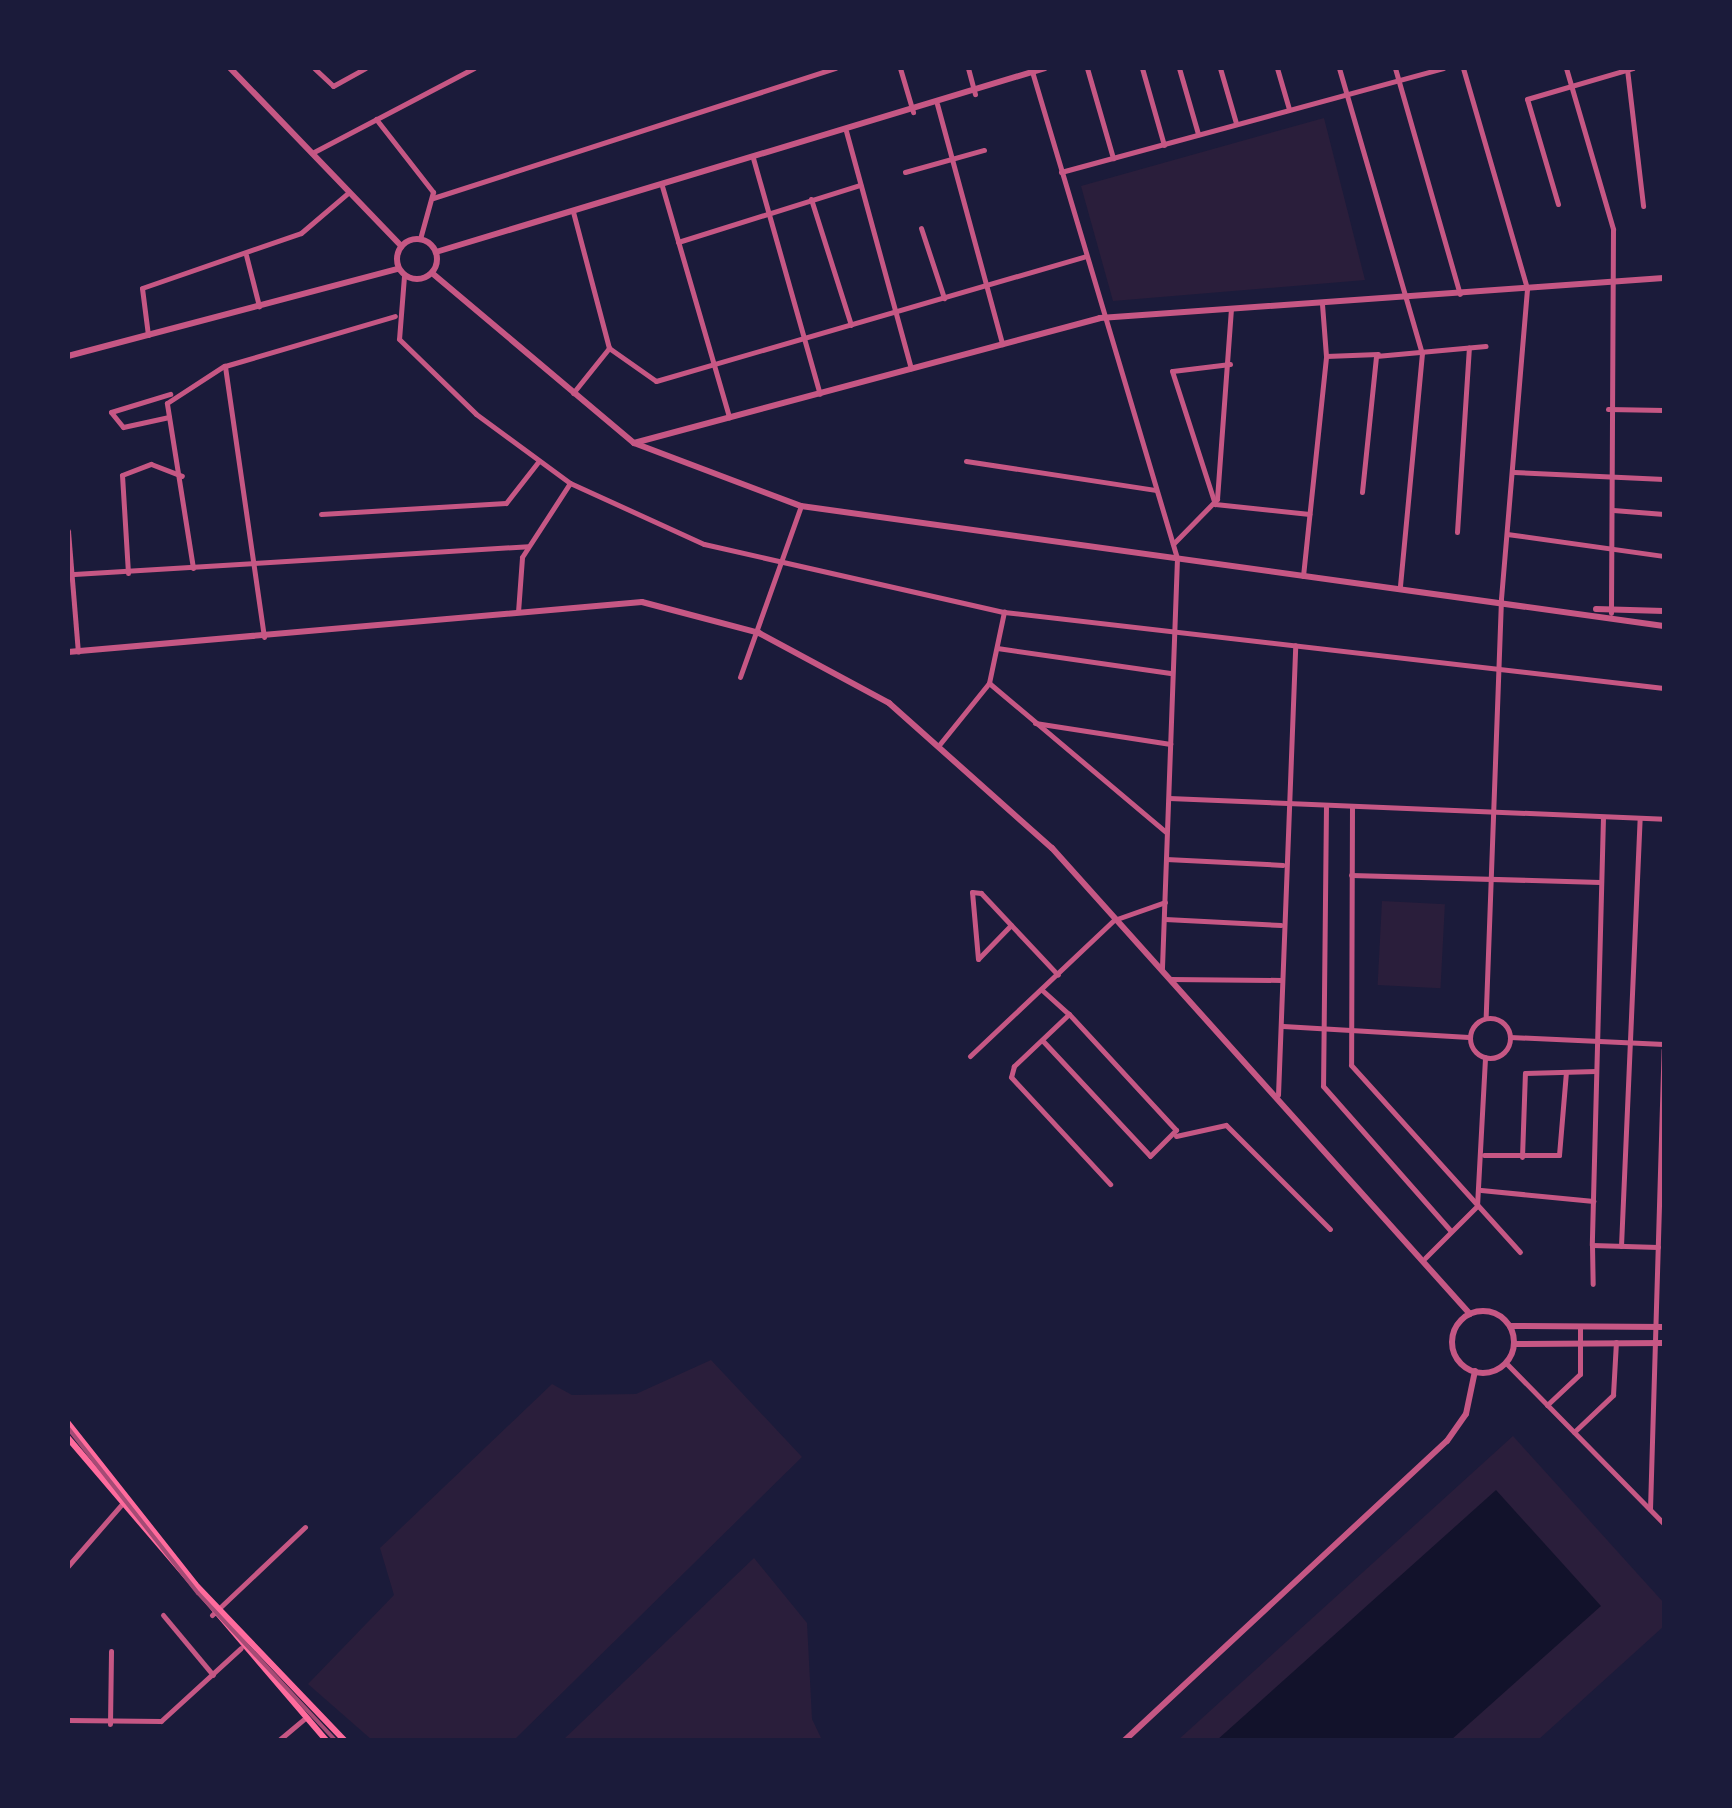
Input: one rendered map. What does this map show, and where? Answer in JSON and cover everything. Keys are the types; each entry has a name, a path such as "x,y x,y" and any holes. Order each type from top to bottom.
{"main road":[{"path":"68,1423 240,1648 326,1740"},
{"path":"68,1438 215,1612 344,1740"},
{"path":"263,1672 271,1665"}],"street":[{"path":"230,68 401,246 394,316 399,339 538,462 640,520 782,566 1004,612 1174,635 1498,664 1664,688"},
{"path":"314,68 333,86 365,68"},
{"path":"312,154 474,68"},
{"path":"432,198 836,68"},
{"path":"900,68 913,112"},
{"path":"968,68 975,94"},
{"path":"436,252 975,94 1046,68"},
{"path":"1087,68 1114,158"},
{"path":"1142,68 1164,145"},
{"path":"1180,68 1198,134"},
{"path":"1220,68 1236,123"},
{"path":"1277,68 1288,109"},
{"path":"1339,68 1421,348 1400,588"},
{"path":"1396,68 1460,294"},
{"path":"1061,172 1443,68"},
{"path":"1462,68 1527,289 1501,599 1486,1017 1469,1038"},
{"path":"1566,68 1613,230 1608,409 1612,618"},
{"path":"1558,204 1527,98 1570,82 1630,68 1643,206"},
{"path":"1033,72 1100,318 1177,558 1162,970"},
{"path":"937,104 1002,344"},
{"path":"376,119 432,198"},
{"path":"846,131 911,368"},
{"path":"905,172 984,150"},
{"path":"753,158 820,394"},
{"path":"678,242 861,185"},
{"path":"662,186 728,417"},
{"path":"148,335 142,288 246,255 306,230 349,192"},
{"path":"420,239 432,198"},
{"path":"810,199 851,325"},
{"path":"573,212 608,348 650,381 1084,256"},
{"path":"921,228 944,298"},
{"path":"401,246 420,239"},
{"path":"420,239 436,252"},
{"path":"432,273 436,252"},
{"path":"246,255 259,306"},
{"path":"68,356 401,272 432,273 634,443 802,506 1303,576 1594,610 1612,618 1664,626"},
{"path":"634,443 1100,318 1664,278"},
{"path":"1303,576 1326,356 1322,304"},
{"path":"1172,544 1215,504 1230,364 1231,306"},
{"path":"168,417 123,427 111,412 172,395 225,366 394,316"},
{"path":"1326,356 1486,346"},
{"path":"1458,532 1469,347"},
{"path":"573,393 608,348"},
{"path":"1362,492 1379,354"},
{"path":"1215,504 1172,371 1230,364"},
{"path":"225,366 264,637"},
{"path":"172,395 168,417 182,476 193,568"},
{"path":"1608,409 1664,410"},
{"path":"966,461 1155,490"},
{"path":"322,514 506,504 538,462"},
{"path":"128,573 122,476 151,464 182,476"},
{"path":"1514,472 1664,479"},
{"path":"518,615 528,546 570,483"},
{"path":"1215,504 1310,514"},
{"path":"740,676 802,506"},
{"path":"1612,510 1664,514"},
{"path":"68,531 78,652"},
{"path":"1507,534 1664,556"},
{"path":"74,574 528,546"},
{"path":"68,652 642,602 758,633 889,703 1052,848 1278,1095 1470,1314"},
{"path":"1594,610 1611,604 1664,611"},
{"path":"939,745 989,684 1004,612"},
{"path":"1278,1095 1283,865 1295,646"},
{"path":"996,648 1170,673"},
{"path":"989,684 1166,832"},
{"path":"1034,722 1170,744"},
{"path":"1169,798 1664,819"},
{"path":"1326,805 1317,1030 1333,1105 1451,1231"},
{"path":"1352,807 1349,1033 1357,1075 1520,1252"},
{"path":"1594,1284 1595,1037 1602,817"},
{"path":"1621,1246 1640,818"},
{"path":"1166,860 1283,865"},
{"path":"1351,875 1600,882"},
{"path":"1011,926 978,959 972,892 981,893 1058,975"},
{"path":"970,1056 1114,920 1165,902"},
{"path":"1164,919 1282,925"},
{"path":"1170,979 1281,980"},
{"path":"1042,990 1069,1014 1176,1136"},
{"path":"1069,1014 1012,1077 1110,1184"},
{"path":"1486,1017 1510,1037 1595,1037 1664,1046 1658,1247 1661,1343 1650,1509"},
{"path":"1282,1026 1469,1038 1485,1057 1484,1156 1477,1206 1424,1258"},
{"path":"1485,1057 1503,1053 1510,1037"},
{"path":"1042,1040 1150,1156 1176,1136 1226,1125 1330,1230"},
{"path":"1522,1157 1524,1073 1596,1071"},
{"path":"1484,1156 1560,1153 1566,1072"},
{"path":"1480,1190 1593,1202"},
{"path":"1592,1244 1658,1247"},
{"path":"1475,1372 1454,1349 1456,1328 1470,1314 1497,1314 1510,1326 1514,1344 1506,1363"},
{"path":"1510,1326 1661,1327"},
{"path":"1547,1405 1580,1374 1580,1327"},
{"path":"1574,1432 1613,1395 1616,1342"},
{"path":"1514,1344 1661,1343"},
{"path":"1475,1372 1506,1363"},
{"path":"1506,1363 1664,1524"},
{"path":"1124,1740 1447,1441 1466,1414 1475,1372"},
{"path":"68,1566 87,1554 121,1505"},
{"path":"215,1612 305,1527"},
{"path":"162,1615 213,1674"},
{"path":"68,1720 110,1724 161,1721 240,1648"},
{"path":"110,1651 110,1724"},
{"path":"279,1740 305,1718"}],"shaded area":[{"path":"1324,118 1365,280 1113,301 1081,186"},
{"path":"1382,901 1445,904 1441,988 1378,985"},
{"path":"711,1360 802,1457 514,1740 372,1740 308,1684 394,1595 380,1548 552,1384 572,1395 636,1394"},
{"path":"1513,1436 1664,1603 1664,1626 1538,1740 1178,1740"},
{"path":"1496,1490 1601,1606 1451,1740 1217,1740"},
{"path":"754,1558 807,1623 812,1719 822,1740 563,1740"}],"railway":[{"path":"68,1428 198,1593 335,1740"}]}
